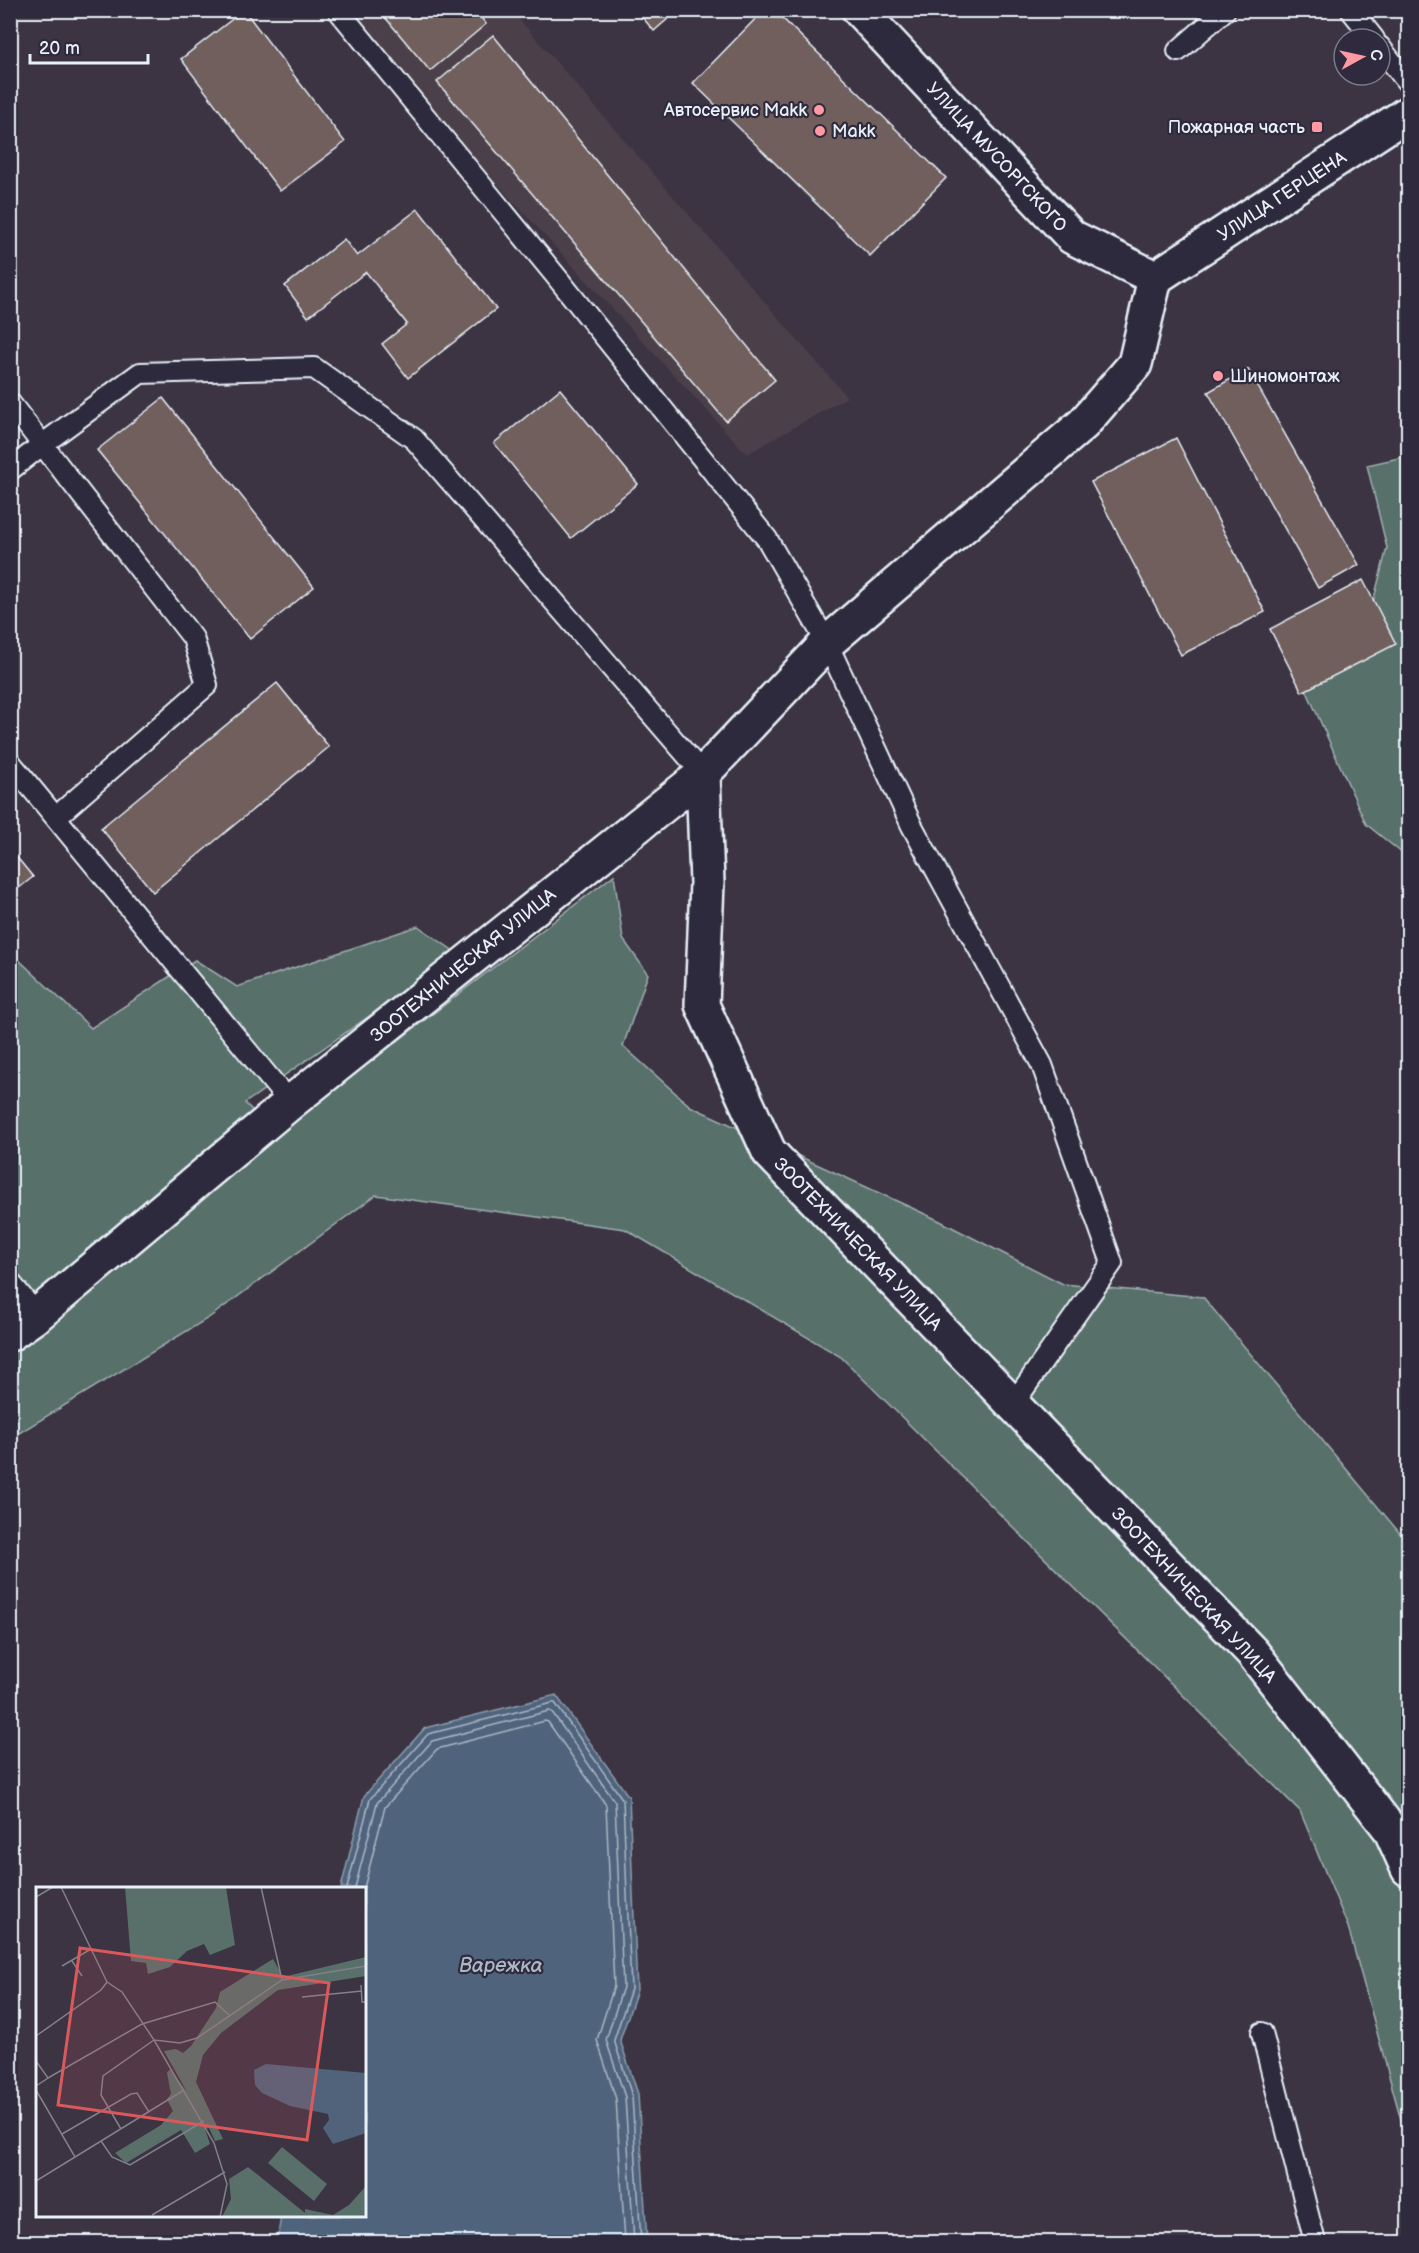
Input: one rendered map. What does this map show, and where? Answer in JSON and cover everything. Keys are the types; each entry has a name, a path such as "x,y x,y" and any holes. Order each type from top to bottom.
{"street":[{"name":"УЛИЦА МУСОРГСКОГО","path":"859,10 1072,237 1155,278"},
{"name":"УЛИЦА ГЕРЦЕНА","path":"1155,278 1408,113"},
{"path":"703,774 827,643 1083,424 1135,364 1155,278"},
{"name":"ЗООТЕХНИЧЕСКАЯ УЛИЦА","path":"10,1334 38,1315 290,1103 703,774"},
{"name":"ЗООТЕХНИЧЕСКАЯ УЛИЦА","path":"703,774 707,883 702,1005 769,1152 1252,1652 1399,1826 1408,1869"}],"lane":[{"path":"338,10 767,539 827,643 912,826 1042,1065 1112,1263 1013,1404"},
{"path":"1178,51 1225,10"},
{"path":"1351,10 1364,27"},
{"path":"1392,62 1408,83"},
{"path":"10,470 140,373 314,368 414,439 703,774"},
{"path":"10,403 193,638 207,685 56,817"},
{"path":"10,762 290,1103"},
{"path":"10,1282 38,1315"},
{"path":"1262,2033 1315,2242"}],"shaded area":[{"path":"337,11 512,11 847,397 747,454"}],"green space":[{"path":"1408,456 1408,858 1366,824 1280,631 1371,610 1387,548 1367,465"},
{"path":"614,875 623,939 648,974 623,1046 690,1106 938,1220 1063,1284 1203,1297 1408,1543 1408,2145 1348,1927 1300,1811 841,1357 625,1229 376,1195 210,1317 11,1438 11,958 19,960 91,1028 195,960 237,987 418,926 458,954 245,1103 276,1134"}],"water":[{"name":"Варежка","path":"556,1695 629,1797 637,1990 620,2040 638,2094 647,2242 277,2242 281,2217 366,2217 366,1887 341,1887 364,1796 425,1728"}],"building":[{"path":"244,10 345,142 280,191 181,59"},
{"path":"379,10 475,10 486,24 430,71"},
{"path":"636,10 678,10 654,31"},
{"name":"Makk","path":"764,10 774,10 946,178 870,256 693,83"},
{"path":"493,35 775,380 726,421 437,82"},
{"path":"418,209 496,309 408,378 382,344 407,324 366,272 308,317 285,286 344,239 357,256"},
{"path":"1248,369 1359,565 1318,588 1208,392"},
{"path":"560,389 638,484 571,538 494,443"},
{"path":"163,398 314,587 250,639 97,450"},
{"path":"1176,438 1265,612 1181,655 1091,482"},
{"path":"1363,580 1396,644 1302,692 1270,629"},
{"path":"277,683 329,747 153,892 101,828"},
{"path":"10,849 33,877 10,895"}],"place":[{"name":"Автосервис Makk","path":"819,110"},
{"name":"Пожарная часть","path":"1317,127"},
{"name":"Makk","path":"820,131"},
{"name":"Шиномонтаж","path":"1218,376"}]}
